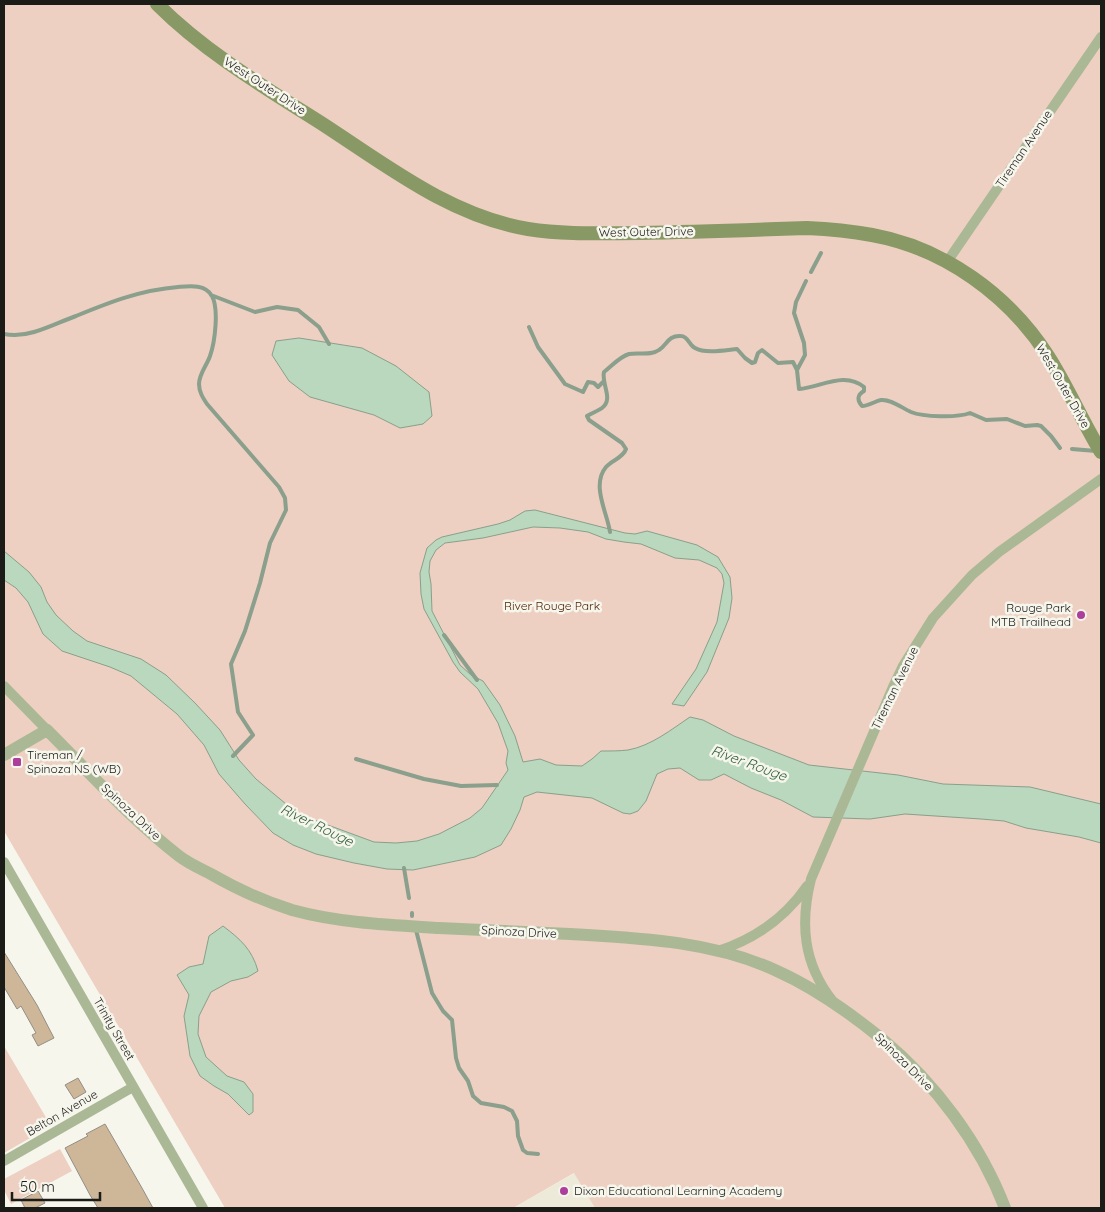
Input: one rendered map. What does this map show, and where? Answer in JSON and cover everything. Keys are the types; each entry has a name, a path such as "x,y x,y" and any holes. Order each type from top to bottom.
{"main road":[{"name":"West Outer Drive","path":"157,4 208,49 283,99 425,190 453,205 483,217 526,229 571,234 808,228 839,230 898,241 922,250 947,262 992,292 1032,333 1058,372 1101,452"}],"street":[{"name":"Tireman Avenue","path":"947,262 1101,37"},
{"name":"Tireman Avenue","path":"811,879 903,666 921,636 947,601 972,575 999,552 1101,479"},
{"name":"Spinoza Drive","path":"4,686 133,817 182,858 242,892 291,910 332,919 416,926 625,937 678,943 747,959 776,970 803,984 864,1024 894,1049 922,1077 965,1132 985,1166 1005,1208"},
{"path":"4,755 48,730"},
{"name":"Trinity Street","path":"4,862 203,1208"},
{"path":"717,951 742,942 769,926 792,905 811,879"},
{"path":"811,879 804,914 806,944 818,978 837,1006"},
{"name":"Belton Avenue","path":"4,1161 133,1087"}],"shaded area":[{"name":"Dixon Educational Learning Academy","path":"575,1173 595,1208 513,1208"}],"green space":[{"name":"River Rouge Park","path":"4,4 1101,4 1101,1208 595,1208 574,1173 513,1208 225,1208 4,831"},
{"path":"4,1046 51,1126 4,1153"},
{"path":"60,1149 72,1171 11,1204 4,1190 4,1179"}],"water":[{"path":"299,338 362,348 396,366 429,392 432,416 423,424 400,428 374,415 310,397 289,381 272,355 276,341"},
{"name":"River Rouge","path":"535,510 625,533 635,534 647,531 697,545 718,557 730,577 732,598 729,618 707,672 684,706 672,704 696,669 717,622 724,583 722,574 717,568 699,560 675,558 641,544 606,539 588,532 560,528 533,527 483,538 445,543 436,550 430,561 429,572 432,611 460,665 471,675 483,681 500,705 515,736 523,762 540,759 556,765 582,766 601,751 628,750 645,745 690,717 703,720 734,736 809,765 898,775 943,784 1030,787 1101,804 1101,843 1079,837 1026,828 1004,821 905,814 870,819 813,817 724,774 711,780 699,780 680,768 668,769 657,774 646,801 638,811 630,814 623,813 592,798 537,792 524,797 511,829 501,845 475,857 413,870 387,869 316,854 293,845 273,833 219,774 204,745 177,714 131,676 62,651 43,634 28,602 16,588 4,580 4,551 29,572 41,587 47,602 56,615 73,631 87,641 141,659 166,675 220,730 239,760 256,779 298,814 374,842 396,843 417,841 439,834 470,818 482,808 508,770 506,763 508,751 498,723 478,689 460,672 453,662 424,609 420,573 427,548 442,537 498,524 510,520 525,511"},
{"path":"223,926 245,945 258,971 248,977 231,981 211,992 199,1016 198,1034 206,1057 227,1076 244,1082 253,1094 253,1112 249,1115 228,1094 200,1076 190,1056 184,1016 189,995 177,975 189,967 203,964 209,936"}],"building":[{"path":"4,952 37,1005 54,1038 38,1046 32,1035 36,1033 21,1006 17,1009 4,987"},
{"path":"78,1078 86,1092 74,1099 65,1085"},
{"path":"105,1124 153,1208 98,1208 90,1195 65,1148 88,1136 86,1134"},
{"path":"38,1191 45,1203 35,1208 25,1208 21,1200"}],"waterway":[{"path":"811,272 821,253"},
{"path":"797,370 805,355 804,343 794,313 796,302 806,281"},
{"path":"4,334 19,335 34,332 113,301 151,291 187,286 205,289 212,296 216,317 215,334 210,356 199,380 200,392 207,404 279,487 285,498 286,510 270,543 245,631 231,664 238,712 253,735 233,756"},
{"path":"211,295 255,312 277,307 298,310 319,327 329,344"},
{"path":"529,327 538,347 565,384 583,392 588,382 594,383 598,387 603,382"},
{"path":"610,532 601,499 600,482 606,467 622,455 626,449 622,443 589,420 587,416 600,409 607,400 604,372 625,355 656,352 670,339 677,336 685,337 693,347 699,350 737,349 752,363 755,362 758,353 762,350 778,363 793,362 797,370 799,389 833,381 849,380 857,382 864,387 864,391 860,394 859,398 862,406 885,400 893,402 911,412 923,415 949,416 970,413 986,420 1007,419 1025,426 1037,425 1041,426 1060,448"},
{"path":"1072,449 1096,451"},
{"path":"444,635 477,680"},
{"path":"356,759 424,779 461,786 497,785"},
{"path":"404,868 409,898"},
{"path":"416,930 432,993 443,1011 452,1020 456,1058 459,1068 468,1081 473,1096 481,1103 504,1107 512,1111 517,1121 518,1136 523,1150 527,1153 538,1154"}],"place":[{"name":"Rouge Park MTB Trailhead","path":"1081,615"},
{"name":"Tireman / Spinoza NS (WB)","path":"17,762"},
{"name":"Dixon Educational Learning Academy","path":"564,1191"}]}
